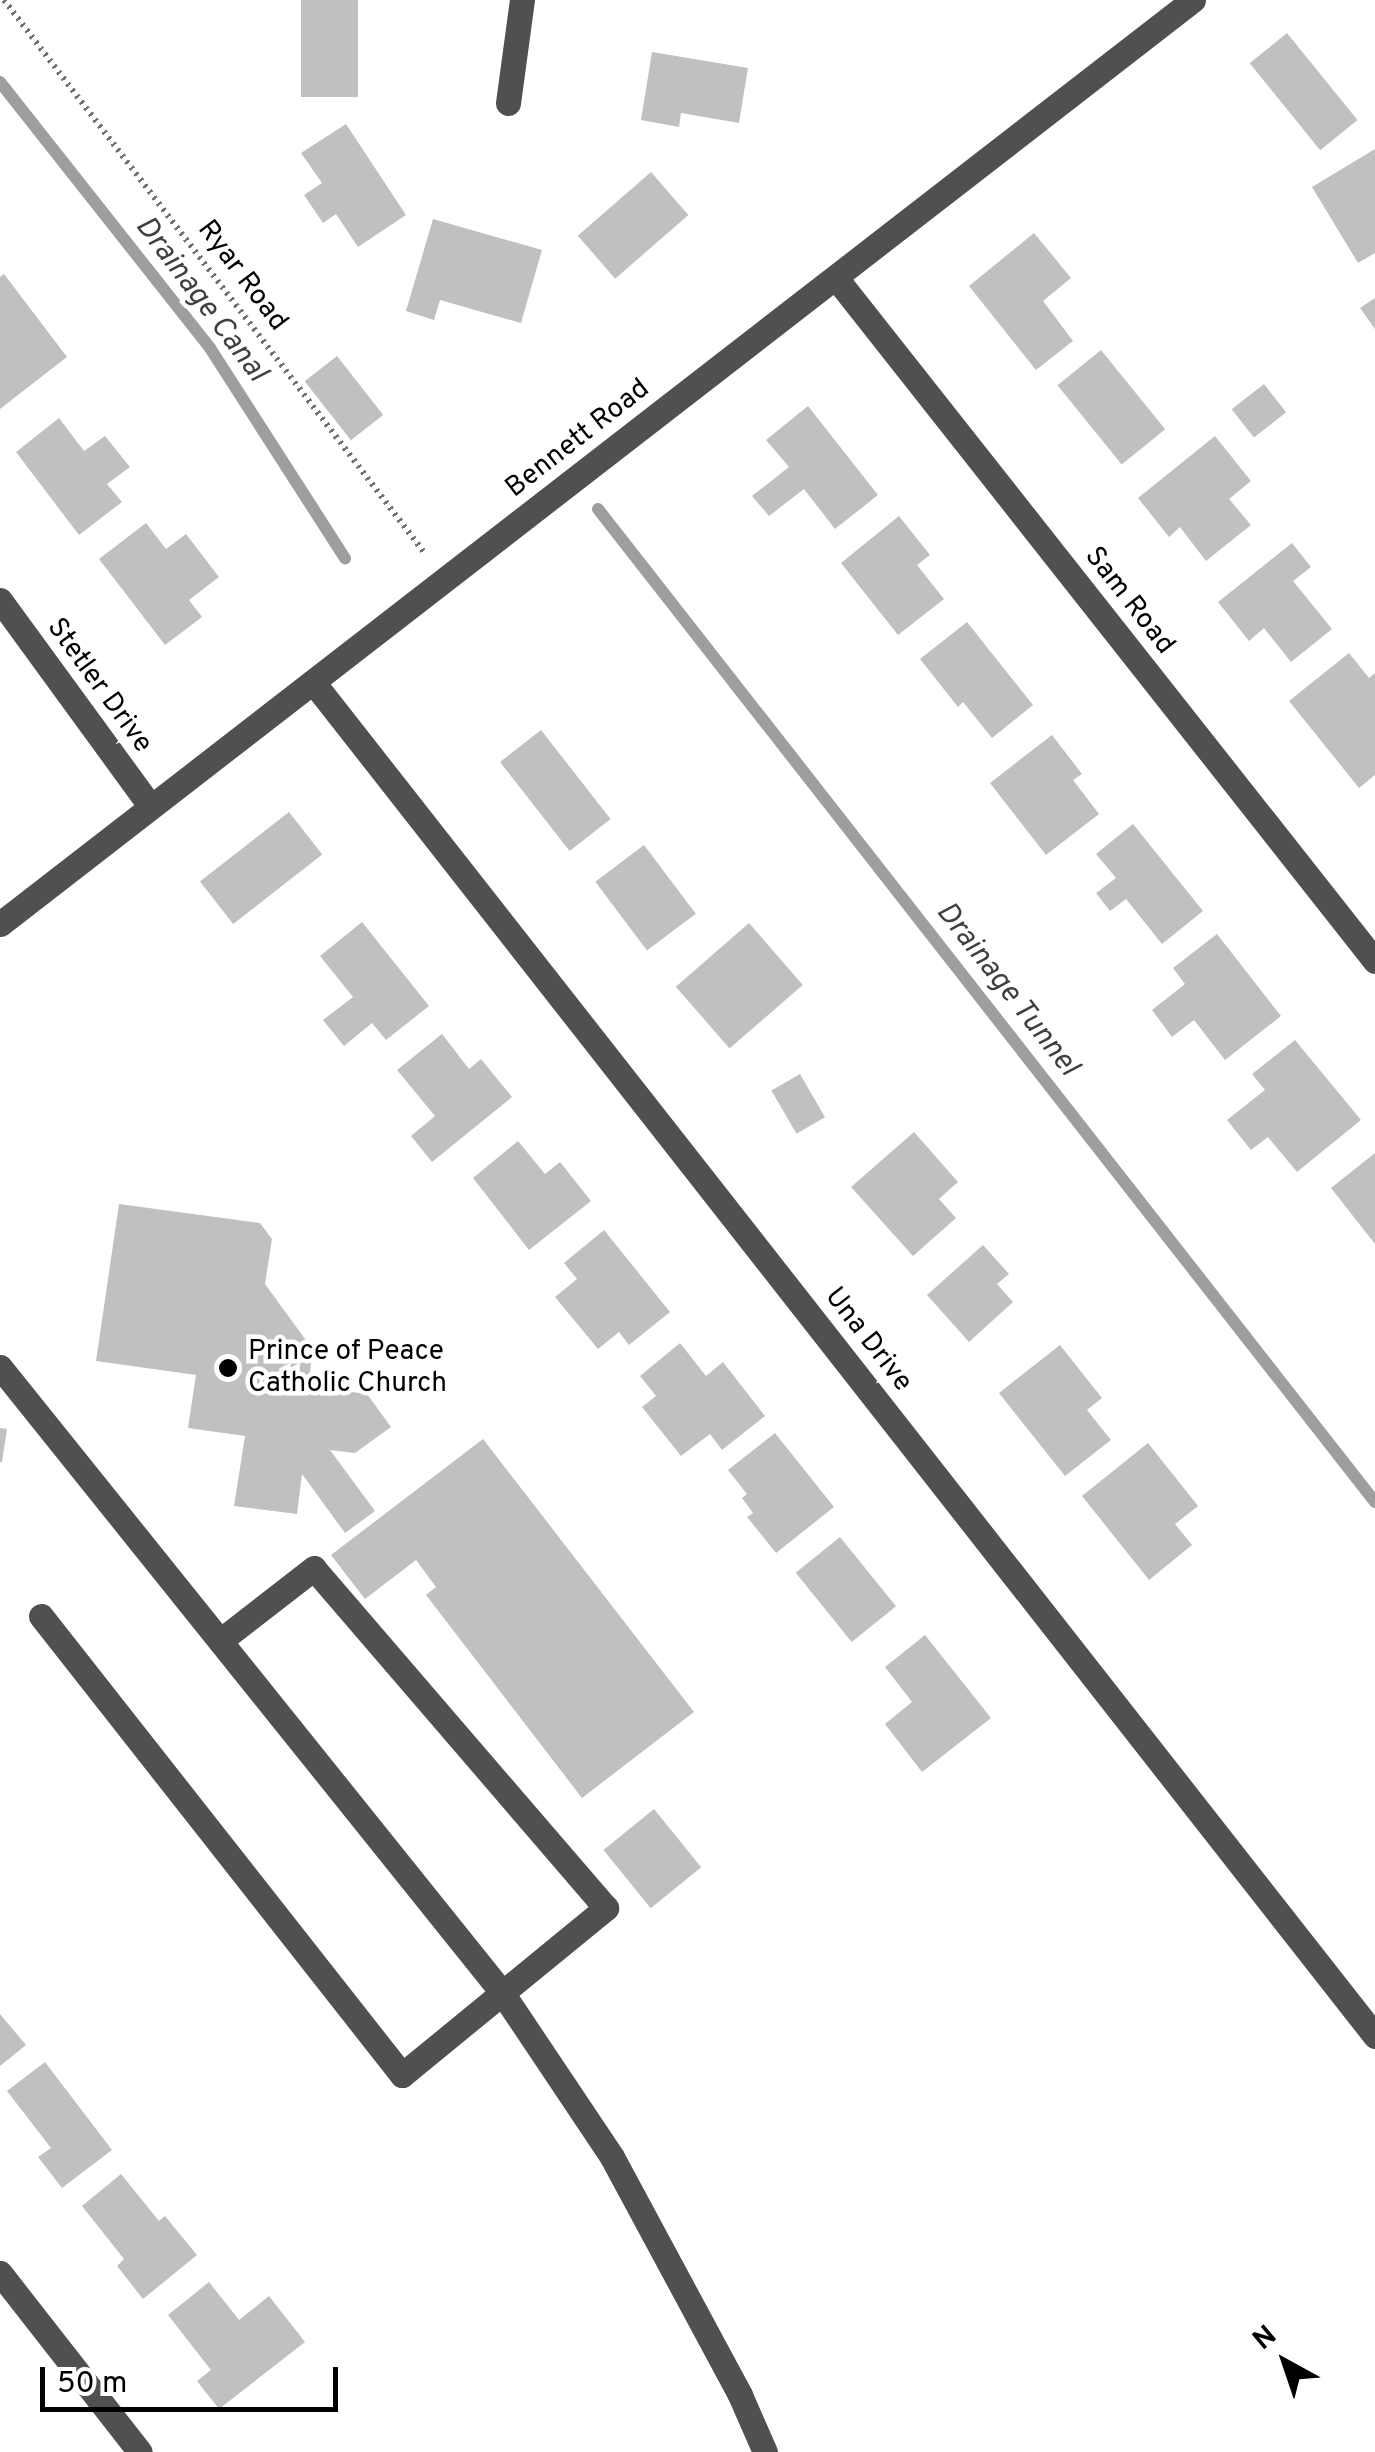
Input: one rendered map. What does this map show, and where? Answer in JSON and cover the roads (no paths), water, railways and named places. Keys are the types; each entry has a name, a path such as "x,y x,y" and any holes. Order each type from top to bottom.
{"street":[{"path":"508,103 522,0"},
{"name":"Bennett Road","path":"0,924 1193,0"},
{"name":"Sam Road","path":"836,278 1375,961"},
{"name":"Stetler Drive","path":"0,600 150,806"},
{"name":"Una Drive","path":"313,682 1375,2036"},
{"path":"0,1368 501,1991 612,2157 740,2395 765,2452"},
{"path":"41,1616 402,2075 606,1908 314,1568 220,1641"},
{"path":"0,2273 140,2452"}],"waterway":[{"name":"Drainage Canal","path":"0,82 210,348 345,558"},
{"name":"Drainage Tunnel","path":"598,509 1375,1502"}],"place":[{"name":"Prince of Peace Catholic Church","path":"228,1368"}]}
